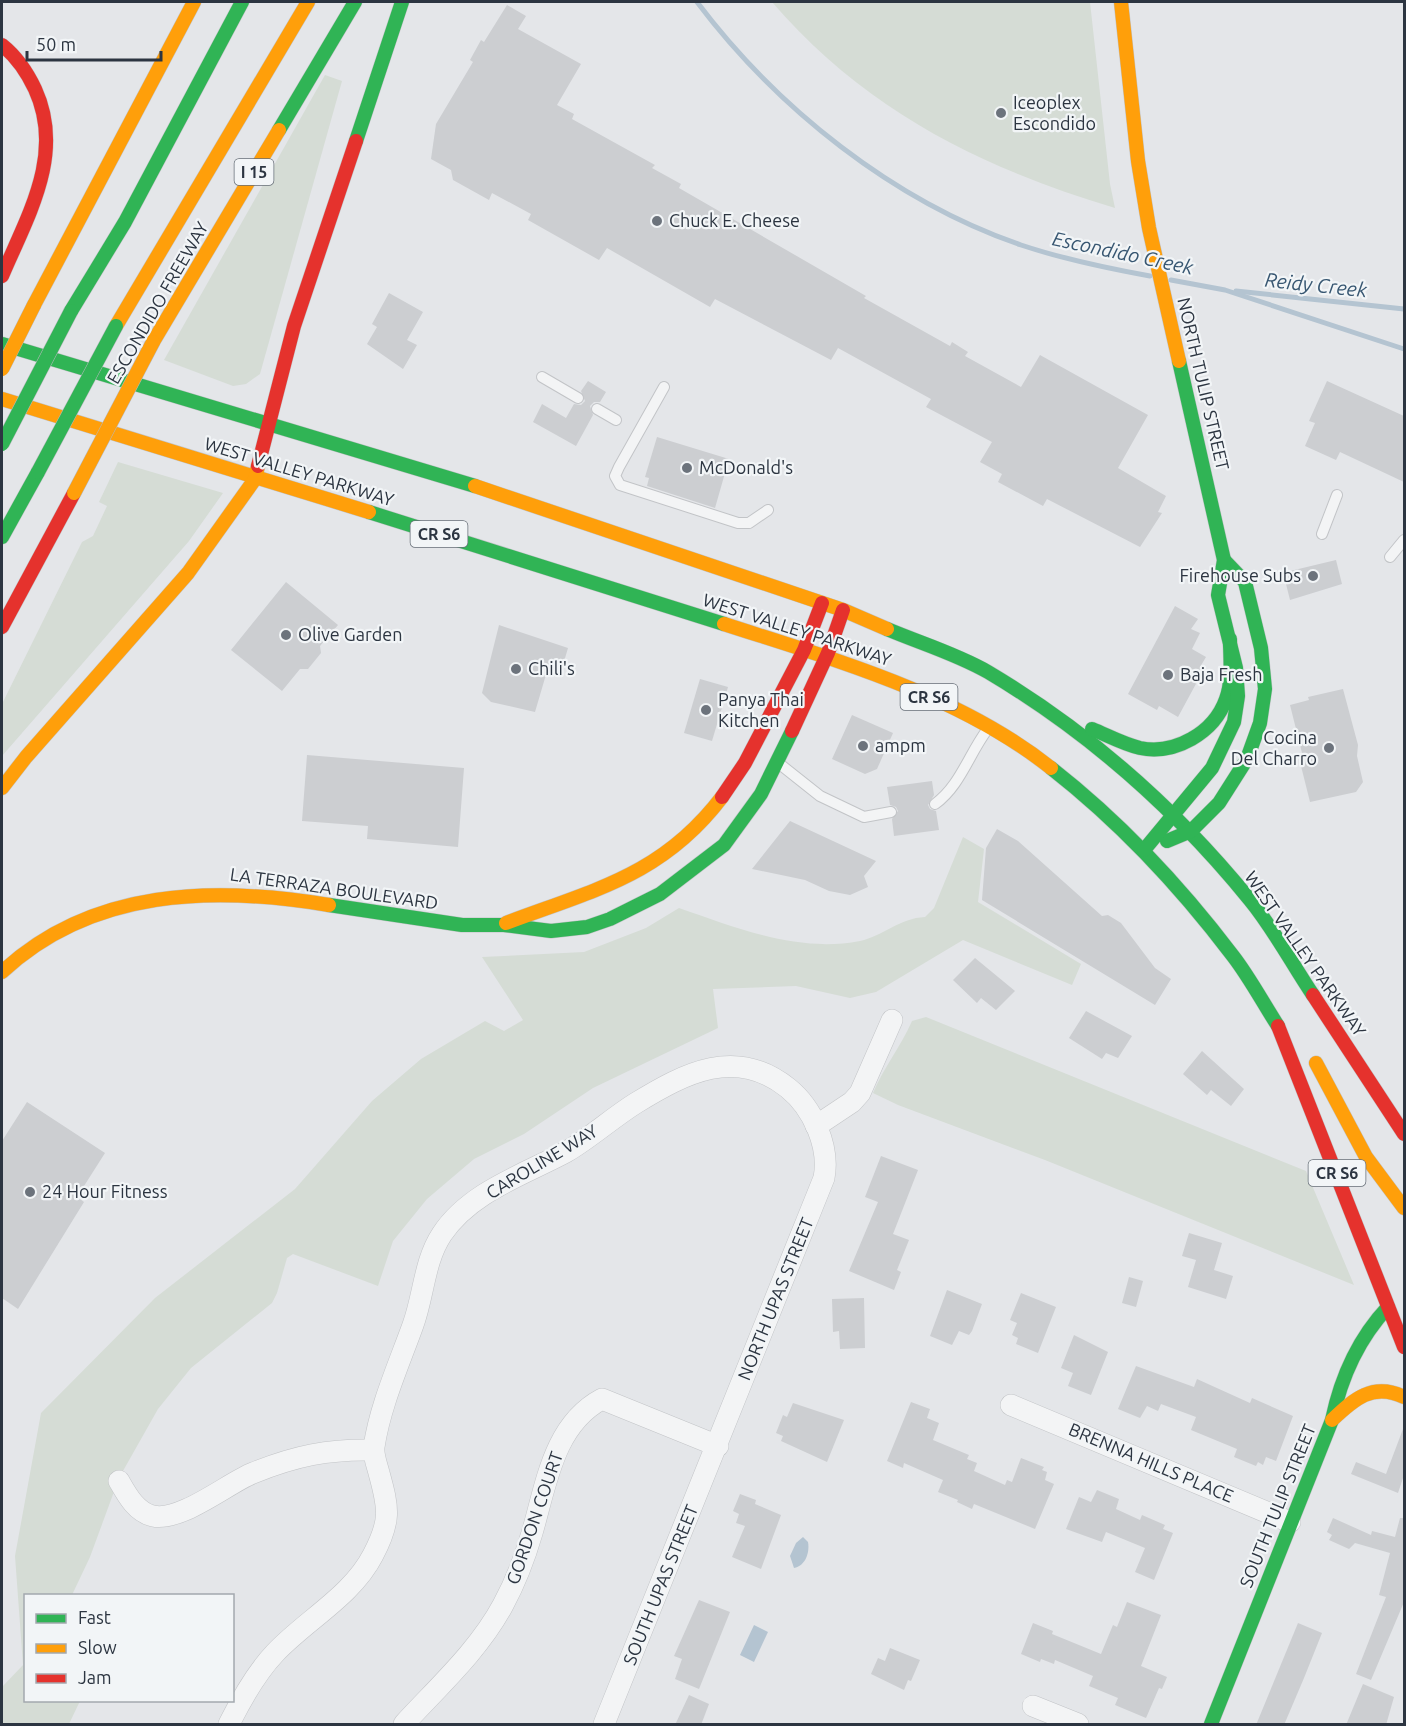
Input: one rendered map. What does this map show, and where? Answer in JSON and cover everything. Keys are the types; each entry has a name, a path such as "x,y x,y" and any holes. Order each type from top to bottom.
{"main road":[{"path":"2,369 194,2"},
{"path":"71,311 125,222 242,2"},
{"path":"2,537 116,326 309,2"},
{"name":"ESCONDIDO FREEWAY","path":"2,627 153,342 355,2"},
{"path":"2,788 26,757 188,573 255,479 294,326 402,2"},
{"name":"NORTH TULIP STREET","path":"1122,2 1138,161 1149,228 1224,560 1218,588 1230,639 1238,691 1237,710 1228,742 1213,771 1144,850"},
{"path":"2,444 220,12"},
{"path":"2,45 31,79 44,109 49,136 45,165 2,276"},
{"path":"153,264 162,219"},
{"name":"WEST VALLEY PARKWAY","path":"2,344 484,489 843,610 986,671 1044,708 1137,779 1191,831 1252,902 1404,1134"},
{"name":"WEST VALLEY PARKWAY","path":"2,399 255,479 392,519 868,670 946,704 989,728 1062,775 1144,850 1234,957 1288,1044 1388,1307"},
{"path":"1144,850 1191,831 1219,803 1247,759 1260,723 1265,689 1261,648 1245,582 1224,560"},
{"name":"LA TERRAZA BOULEVARD","path":"501,925 607,887 643,869 685,838 710,815 730,789 804,650 822,603"},
{"name":"LA TERRAZA BOULEVARD","path":"2,972 30,949 90,916 123,904 157,896 199,892 240,892 461,925 501,925 566,931 614,917 665,891 696,869 738,830 778,763 827,657 843,610"},
{"path":"1044,708 1138,748 1164,749 1179,744 1207,728 1222,710 1229,686 1230,639"},
{"path":"1234,957 1245,955 1255,960"},
{"path":"1312,1054 1347,1128 1368,1164 1404,1208"},
{"path":"1388,1307 1404,1301"},
{"name":"CR S6","path":"1388,1307 1404,1347"},
{"name":"SOUTH TULIP STREET","path":"1210,1725 1332,1420 1342,1380 1374,1320 1388,1307"},
{"path":"1332,1420 1356,1396 1370,1389 1386,1390 1404,1397"}],"street":[{"path":"816,1126 852,1102 860,1093 892,1020"},
{"name":"CAROLINE WAY","path":"373,1450 395,1374 422,1302 427,1266 442,1234 487,1193 567,1151 626,1110 694,1072 724,1066 752,1067 771,1076 789,1089 807,1108 824,1151"},
{"name":"NORTH UPAS STREET","path":"718,1446 824,1178 826,1166 824,1151"},
{"name":"GORDON COURT","path":"404,1725 483,1637 504,1605 532,1533 553,1456 588,1407 602,1399 718,1446"},
{"name":"BRENNA HILLS PLACE","path":"1011,1405 1290,1522"},
{"name":"SOUTH UPAS STREET","path":"604,1725 718,1446"},
{"path":"119,1481 129,1498 140,1510 154,1517 172,1514 251,1474 309,1454 337,1449 373,1450 388,1508 383,1534 372,1558 357,1580 274,1653 241,1700 229,1725"},
{"path":"1034,1706 1078,1725"}],"lane":[{"path":"542,376 578,398"},
{"path":"664,387 619,467 615,476 620,485 738,523 749,523 768,510"},
{"path":"597,409 616,420"},
{"path":"1322,534 1337,495"},
{"path":"1390,557 1404,540"},
{"path":"936,804 950,793 975,746 989,728"},
{"path":"778,763 820,796 864,817 891,812"}],"shaded area":[{"name":"Iceoplex Escondido","path":"772,2 1090,2 1110,184 1115,208 1018,174 972,154 928,130 886,104 846,74 808,40"},
{"path":"325,75 342,81 260,374 246,384 233,386 164,360"},
{"path":"118,462 223,493 189,541 2,756 2,704 82,542 93,536 107,506 99,502"},
{"path":"963,837 984,849 978,902 1081,964 1072,985 963,940 876,992 850,998 796,986 713,989 718,1028 593,1088 524,1134 474,1159 427,1199 393,1241 378,1286 293,1254 287,1258 272,1303 191,1368 158,1409 119,1478 90,1557 72,1594 24,1594 24,1702 80,1702 69,1724 2,1724 2,1687 23,1665 15,1556 41,1413 155,1298 295,1189 372,1101 421,1059 485,1021 504,1031 523,1020 482,957 584,952 646,928 679,908 768,936 813,944 837,944 868,939 908,920 925,917 934,908"},
{"path":"926,1017 1306,1171 1354,1285 1045,1160 898,1105 873,1093 912,1021"}],"water":[{"path":"803,1537 808,1542 807,1555 801,1565 794,1568 790,1556 796,1543"},
{"path":"754,1625 768,1632 754,1662 740,1655"}],"building":[{"path":"507,5 526,16 518,29 581,64 557,105 574,114 572,119 655,165 652,168 681,184 679,188 866,296 864,298 950,346 952,342 968,352 965,356 1021,387 1040,355 1148,415 1118,468 1166,496 1158,512 1162,513 1140,547 1047,499 1043,506 998,482 1002,474 980,462 992,442 926,407 931,399 838,348 831,360 715,299 710,307 607,248 599,260 528,220 531,214 492,193 489,200 453,180 451,170 431,159 436,124 473,62 470,60 481,40 484,42"},
{"path":"389,293 423,312 407,340 417,345 403,369 367,344 377,327 372,324"},
{"path":"588,381 606,392 600,402 594,402 590,406 593,415 576,446 533,422 542,404 566,418 574,404 581,405 585,401 581,391"},
{"path":"1327,381 1404,416 1404,482 1340,452 1336,460 1305,446 1315,423 1309,421"},
{"name":"McDonald's","path":"657,437 729,459 715,508 647,486 649,478 645,477"},
{"name":"Firehouse Subs","path":"1336,560 1342,584 1290,600 1285,580 1288,580 1286,572"},
{"name":"Olive Garden","path":"286,582 338,625 320,646 321,653 308,669 300,669 282,691 231,650"},
{"path":"1175,606 1198,619 1191,629 1200,633 1192,649 1206,657 1200,667 1204,669 1178,717 1159,706 1157,710 1128,694"},
{"name":"Chili's","path":"499,625 568,648 563,665 550,661 535,712 491,702 482,693"},
{"name":"Panya Thai Kitchen","path":"700,679 728,687 712,741 684,733"},
{"name":"Cocina Del Charro","path":"1343,689 1358,745 1357,756 1363,782 1356,792 1310,802 1301,766 1305,765 1290,705 1309,700 1308,697"},
{"name":"ampm","path":"852,715 893,733 877,769 865,774 832,759"},
{"path":"307,755 464,768 458,847 367,839 368,826 302,821"},
{"path":"932,781 934,795 928,805 930,809 936,811 939,830 894,836 892,819 898,811 896,807 890,805 887,787"},
{"path":"790,821 876,861 864,876 868,887 850,895 829,891 805,880 752,869"},
{"path":"997,829 1018,841 1102,916 1108,915 1121,923 1155,968 1171,979 1155,1005 982,900 986,848"},
{"path":"975,958 1015,991 996,1010 981,998 977,1003 953,980"},
{"path":"1086,1011 1132,1036 1118,1058 1106,1053 1102,1059 1069,1038"},
{"path":"1202,1051 1244,1089 1231,1106 1211,1090 1207,1095 1183,1074"},
{"path":"27,1102 105,1153 77,1197 84,1202 18,1309 2,1298 2,1141"},
{"path":"881,1156 918,1170 893,1234 909,1240 897,1270 901,1272 894,1290 849,1271 878,1202 865,1197"},
{"path":"1189,1233 1222,1243 1214,1270 1233,1276 1226,1299 1188,1287 1196,1260 1182,1256"},
{"path":"1129,1277 1143,1281 1136,1307 1122,1303"},
{"path":"947,1290 982,1304 972,1331 969,1335 959,1331 952,1345 930,1336"},
{"path":"1021,1293 1056,1307 1038,1353 1016,1344 1018,1338 1012,1335 1017,1323 1010,1320"},
{"path":"864,1298 865,1348 840,1349 839,1331 833,1332 832,1299"},
{"path":"1074,1335 1108,1352 1091,1395 1068,1386 1073,1373 1061,1368"},
{"path":"1136,1366 1194,1387 1197,1379 1250,1403 1252,1398 1293,1416 1276,1461 1266,1457 1263,1465 1258,1462 1256,1466 1234,1457 1237,1449 1191,1430 1196,1417 1161,1404 1158,1411 1147,1406 1140,1418 1118,1409"},
{"path":"911,1402 930,1409 927,1418 939,1423 933,1440 969,1455 967,1459 977,1463 974,1471 1005,1485 1007,1480 1012,1482 1021,1458 1044,1467 1042,1470 1047,1472 1045,1480 1054,1484 1035,1529 974,1504 972,1509 938,1492 943,1480 904,1463 903,1468 887,1461"},
{"path":"793,1403 844,1420 827,1462 781,1441 783,1436 776,1433 783,1415 787,1417"},
{"path":"1403,1429 1404,1475 1398,1493 1351,1474 1356,1462 1386,1474"},
{"path":"1097,1490 1119,1499 1116,1509 1140,1520 1142,1515 1165,1525 1163,1529 1173,1533 1154,1580 1135,1572 1145,1548 1106,1532 1102,1542 1066,1529 1079,1497 1091,1502"},
{"path":"740,1494 756,1500 755,1504 781,1515 761,1569 732,1557 745,1526 736,1523 739,1514 733,1511"},
{"path":"1333,1518 1371,1535 1372,1531 1395,1537 1400,1518 1404,1518 1404,1602 1371,1680 1356,1674 1386,1597 1379,1595 1390,1553 1355,1543 1349,1549 1329,1540 1332,1535 1327,1532"},
{"path":"699,1600 730,1612 699,1689 675,1679 682,1659 674,1656"},
{"path":"1127,1602 1161,1615 1141,1666 1167,1677 1162,1689 1159,1688 1146,1718 1115,1705 1118,1698 1089,1686 1093,1676 1055,1660 1054,1664 1041,1659 1040,1662 1021,1654 1033,1623 1053,1631 1052,1634 1101,1654 1113,1625 1117,1627"},
{"path":"1298,1623 1322,1633 1304,1678 1284,1725 1256,1725"},
{"path":"890,1648 920,1660 911,1681 908,1680 904,1690 871,1674 878,1658 885,1661"},
{"path":"1363,1684 1394,1697 1386,1725 1346,1725"},
{"path":"689,1695 709,1704 701,1725 675,1725"}],"waterway":[{"name":"Escondido Creek","path":"697,2 763,78 801,114 883,177 974,226 1021,245 1085,263 1150,276"},
{"name":"Escondido Creek","path":"1171,280 1225,290 1404,349"},
{"name":"Reidy Creek","path":"1236,291 1404,309"}],"traffic: fast":[{"path":"71,311 125,222 242,2"},
{"path":"279,130 355,2"},
{"path":"356,141 402,2"},
{"path":"2,444 71,311"},
{"path":"38,472 116,326"},
{"path":"2,344 475,486"},
{"path":"1144,850 1212,768 1234,722 1238,696 1236,668 1218,595 1224,560 1179,361"},
{"path":"2,537 38,472"},
{"path":"369,512 724,624"},
{"path":"1167,841 1191,831 1219,803 1247,759 1260,723 1265,689 1261,648 1245,582 1224,560"},
{"path":"887,629 951,654 988,672 1061,720 1129,774 1192,834 1250,900 1313,995"},
{"path":"1092,729 1140,748 1167,748 1192,739 1212,722 1226,699 1230,677 1230,639"},
{"path":"329,905 462,925 504,925 551,931 587,927 610,919 660,894 724,845 761,794 792,731"},
{"path":"1051,768 1125,833 1192,905 1239,964 1278,1026"},
{"path":"1211,1724 1332,1420 1340,1389 1352,1359 1359,1345 1388,1307"}],"traffic: slow":[{"path":"34,305 194,2"},
{"path":"116,326 308,2"},
{"path":"1121,2 1138,161 1149,228 1179,361"},
{"path":"153,342 279,130"},
{"path":"2,369 34,305"},
{"path":"74,493 153,342"},
{"path":"2,399 369,512"},
{"path":"2,788 26,757 188,573 255,479 258,466"},
{"path":"475,486 843,610 887,629"},
{"path":"724,624 852,666 936,699 1015,742 1051,768"},
{"path":"506,923 597,889 650,863 699,824 722,797"},
{"path":"2,972 37,944 75,923 115,909 156,900 199,896 242,896 329,905"},
{"path":"1316,1063 1366,1157 1404,1208"},
{"path":"1332,1420 1348,1405 1373,1392 1383,1391 1404,1397"}],"traffic: jam":[{"path":"2,45 21,65 35,89 43,113 46,137 45,161 40,184 2,276"},
{"path":"258,466 294,326 356,141"},
{"path":"2,627 74,493"},
{"path":"722,797 745,763 804,650 822,603"},
{"path":"792,731 828,653 843,610"},
{"path":"1313,995 1404,1134"},
{"path":"1278,1026 1404,1347"}],"place":[{"name":"Iceoplex Escondido","path":"1001,113"},
{"name":"Chuck E. Cheese","path":"657,221"},
{"name":"McDonald's","path":"687,468"},
{"name":"Firehouse Subs","path":"1313,576"},
{"name":"Olive Garden","path":"286,635"},
{"name":"Chili's","path":"516,669"},
{"name":"Baja Fresh","path":"1168,675"},
{"name":"Panya Thai Kitchen","path":"706,710"},
{"name":"ampm","path":"863,746"},
{"name":"Cocina Del Charro","path":"1329,748"},
{"name":"24 Hour Fitness","path":"30,1192"}]}
